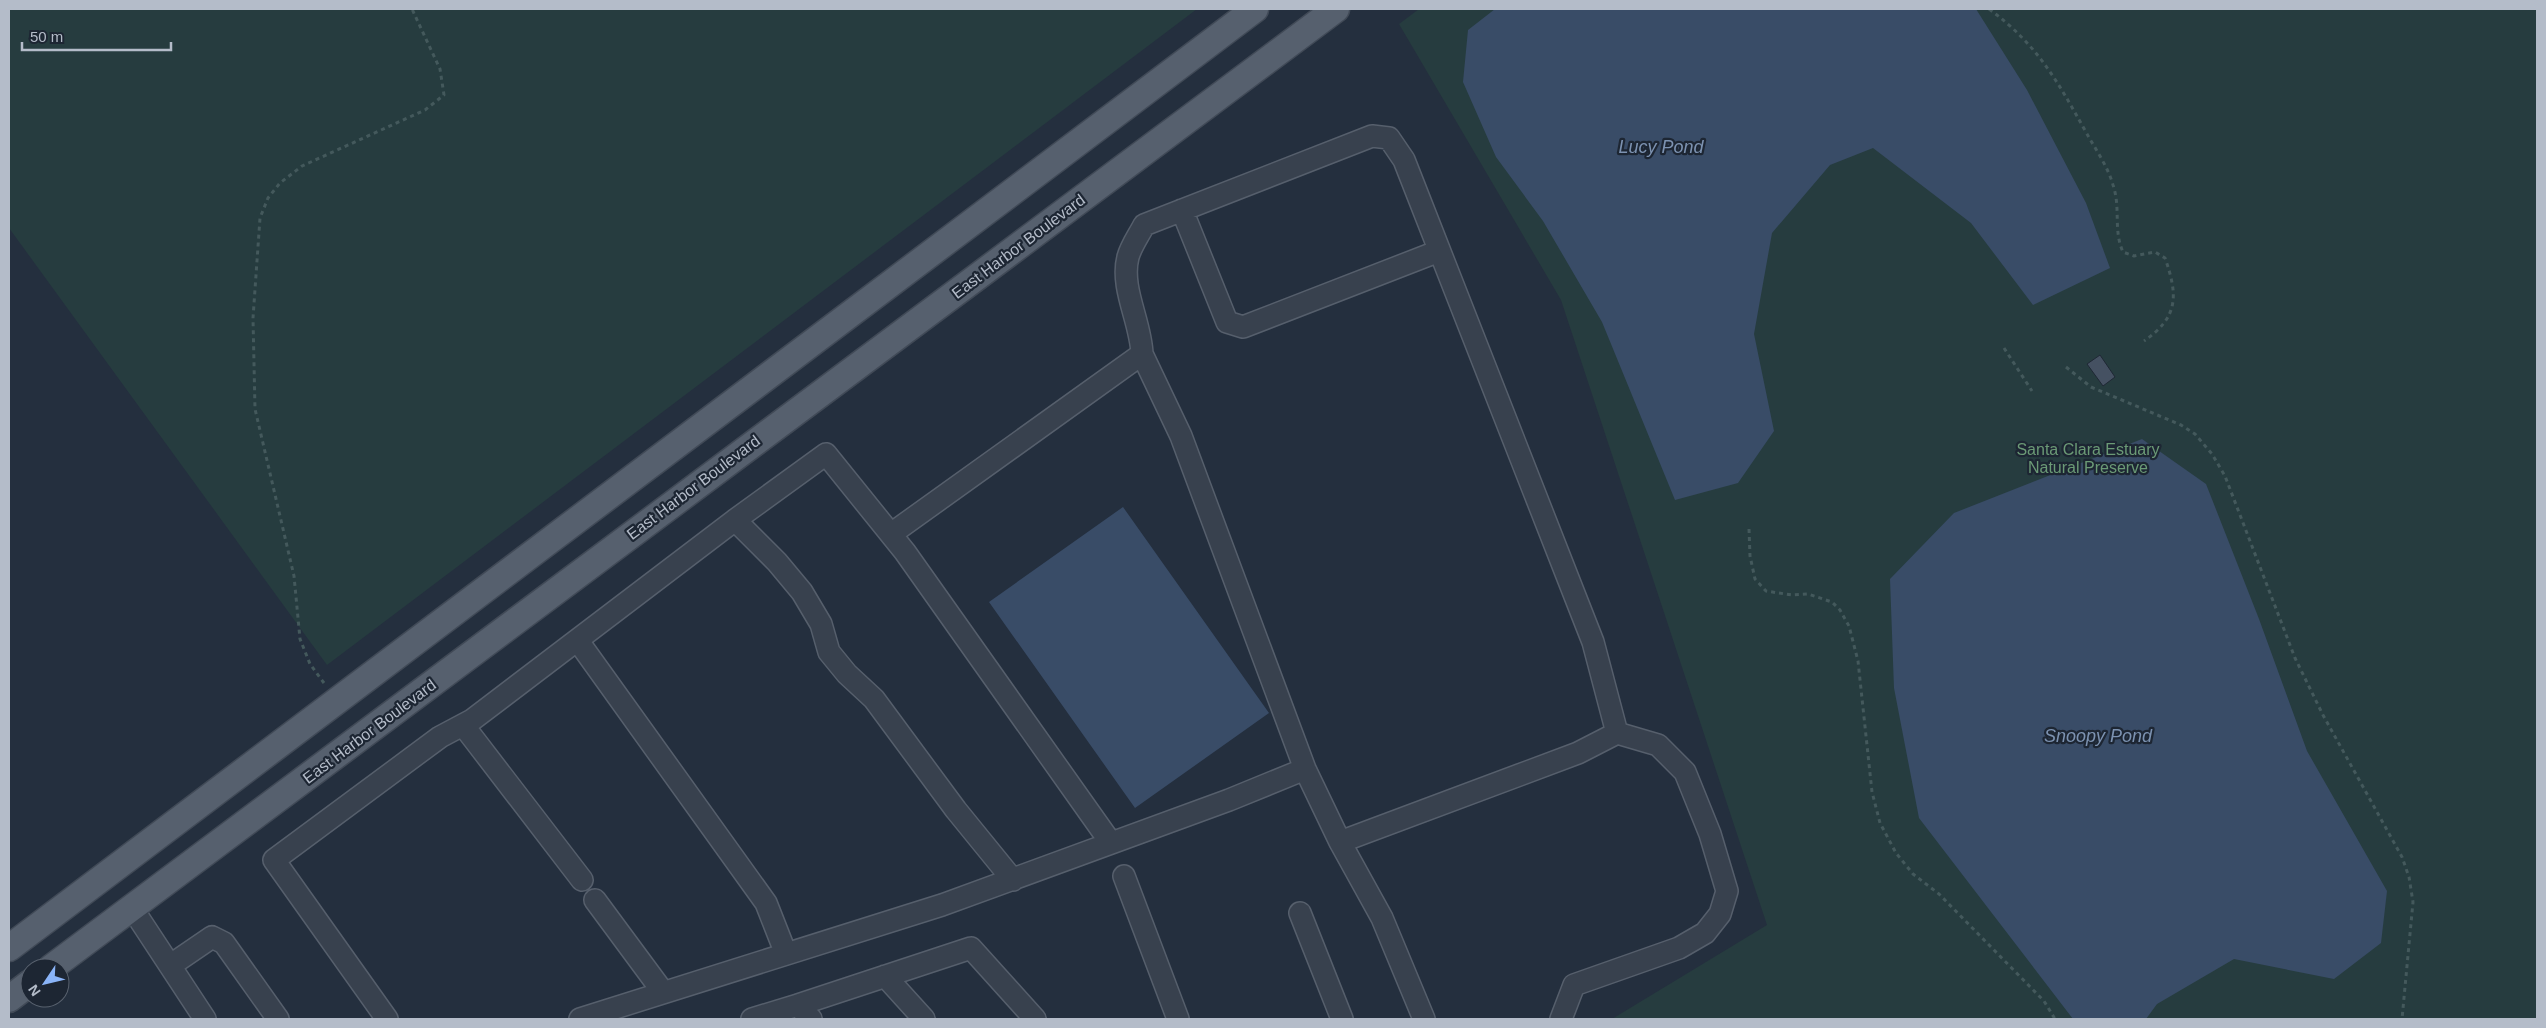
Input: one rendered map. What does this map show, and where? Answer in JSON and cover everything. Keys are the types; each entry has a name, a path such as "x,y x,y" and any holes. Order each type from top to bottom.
{"main road":[{"path":"9,948 1255,9"},
{"name":"East Harbor Boulevard","path":"64,958 1336,9"},
{"path":"9,999 20,991"}],"lane":[{"path":"1424,1019 1382,918 1340,842 1305,769 1181,436 1142,354 1141,338 1128,283 1128,257 1144,225 1372,136 1389,138 1404,160 1593,642 1617,733"},
{"path":"1182,210 1228,322 1243,327 1439,250"},
{"path":"890,534 1142,354"},
{"path":"387,1019 274,860 440,737 463,725 578,642 735,520 826,454 890,534 1111,843"},
{"path":"735,520 777,562 802,592 820,624 829,652 847,674 874,699 956,810 1013,880"},
{"path":"578,642 766,904 786,954"},
{"path":"463,725 582,880"},
{"path":"1340,842 1578,753 1617,733 1658,745 1684,772 1710,834 1727,891 1720,914 1705,933 1679,948 1574,985 1561,1019"},
{"path":"580,1019 942,906 1229,800 1305,769"},
{"path":"1124,876 1178,1019"},
{"path":"595,900 663,992"},
{"path":"132,908 205,1019"},
{"path":"1300,913 1342,1019"},
{"path":"171,965 212,937 224,943 278,1019"},
{"path":"752,1019 805,1012 885,976 971,948 1035,1019"},
{"path":"885,976 924,1019"}],"path":[{"path":"337,700 310,664 300,639 294,576 255,409 252,318 260,218 268,198 280,183 302,166 425,110 444,95 440,69 412,9"},
{"path":"1989,9 2030,44 2054,75 2093,145 2113,183 2119,205 2118,242 2123,252 2134,256 2156,252 2165,258 2174,288 2169,318 2160,330 2144,342"},
{"path":"2004,348 2032,392"},
{"path":"2066,367 2091,387 2181,424 2195,434 2212,454 2224,476 2295,658 2323,715 2402,856 2409,877 2413,902 2402,1019"},
{"path":"1749,528 1750,556 1755,579 1766,591 1792,595 1808,594 1832,602 1840,610 1849,626 1858,661 1872,792 1880,823 1896,853 1913,874 1939,894 2044,1001 2055,1019"}],"green space":[{"path":"9,9 1197,9 327,665 9,228"},
{"name":"Santa Clara Estuary Natural Preserve","path":"1419,9 2537,9 2537,1019 1612,1019 1767,925 1561,300 1399,24"}],"water":[{"name":"Lucy Pond","path":"1495,9 1976,9 2027,90 2086,203 2110,268 2033,305 1971,223 1873,148 1830,165 1772,233 1754,334 1774,431 1738,483 1675,500 1602,322 1543,221 1496,157 1463,82 1468,30"},
{"name":"Snoopy Pond","path":"2142,439 2206,484 2259,619 2307,751 2387,891 2381,943 2334,979 2234,959 2157,1004 2146,1019 2073,1019 1919,818 1894,688 1890,579 1954,513"},
{"path":"1123,507 1269,713 1135,808 989,602"}],"building":[{"path":"2100,355 2115,377 2103,386 2087,364"}]}
